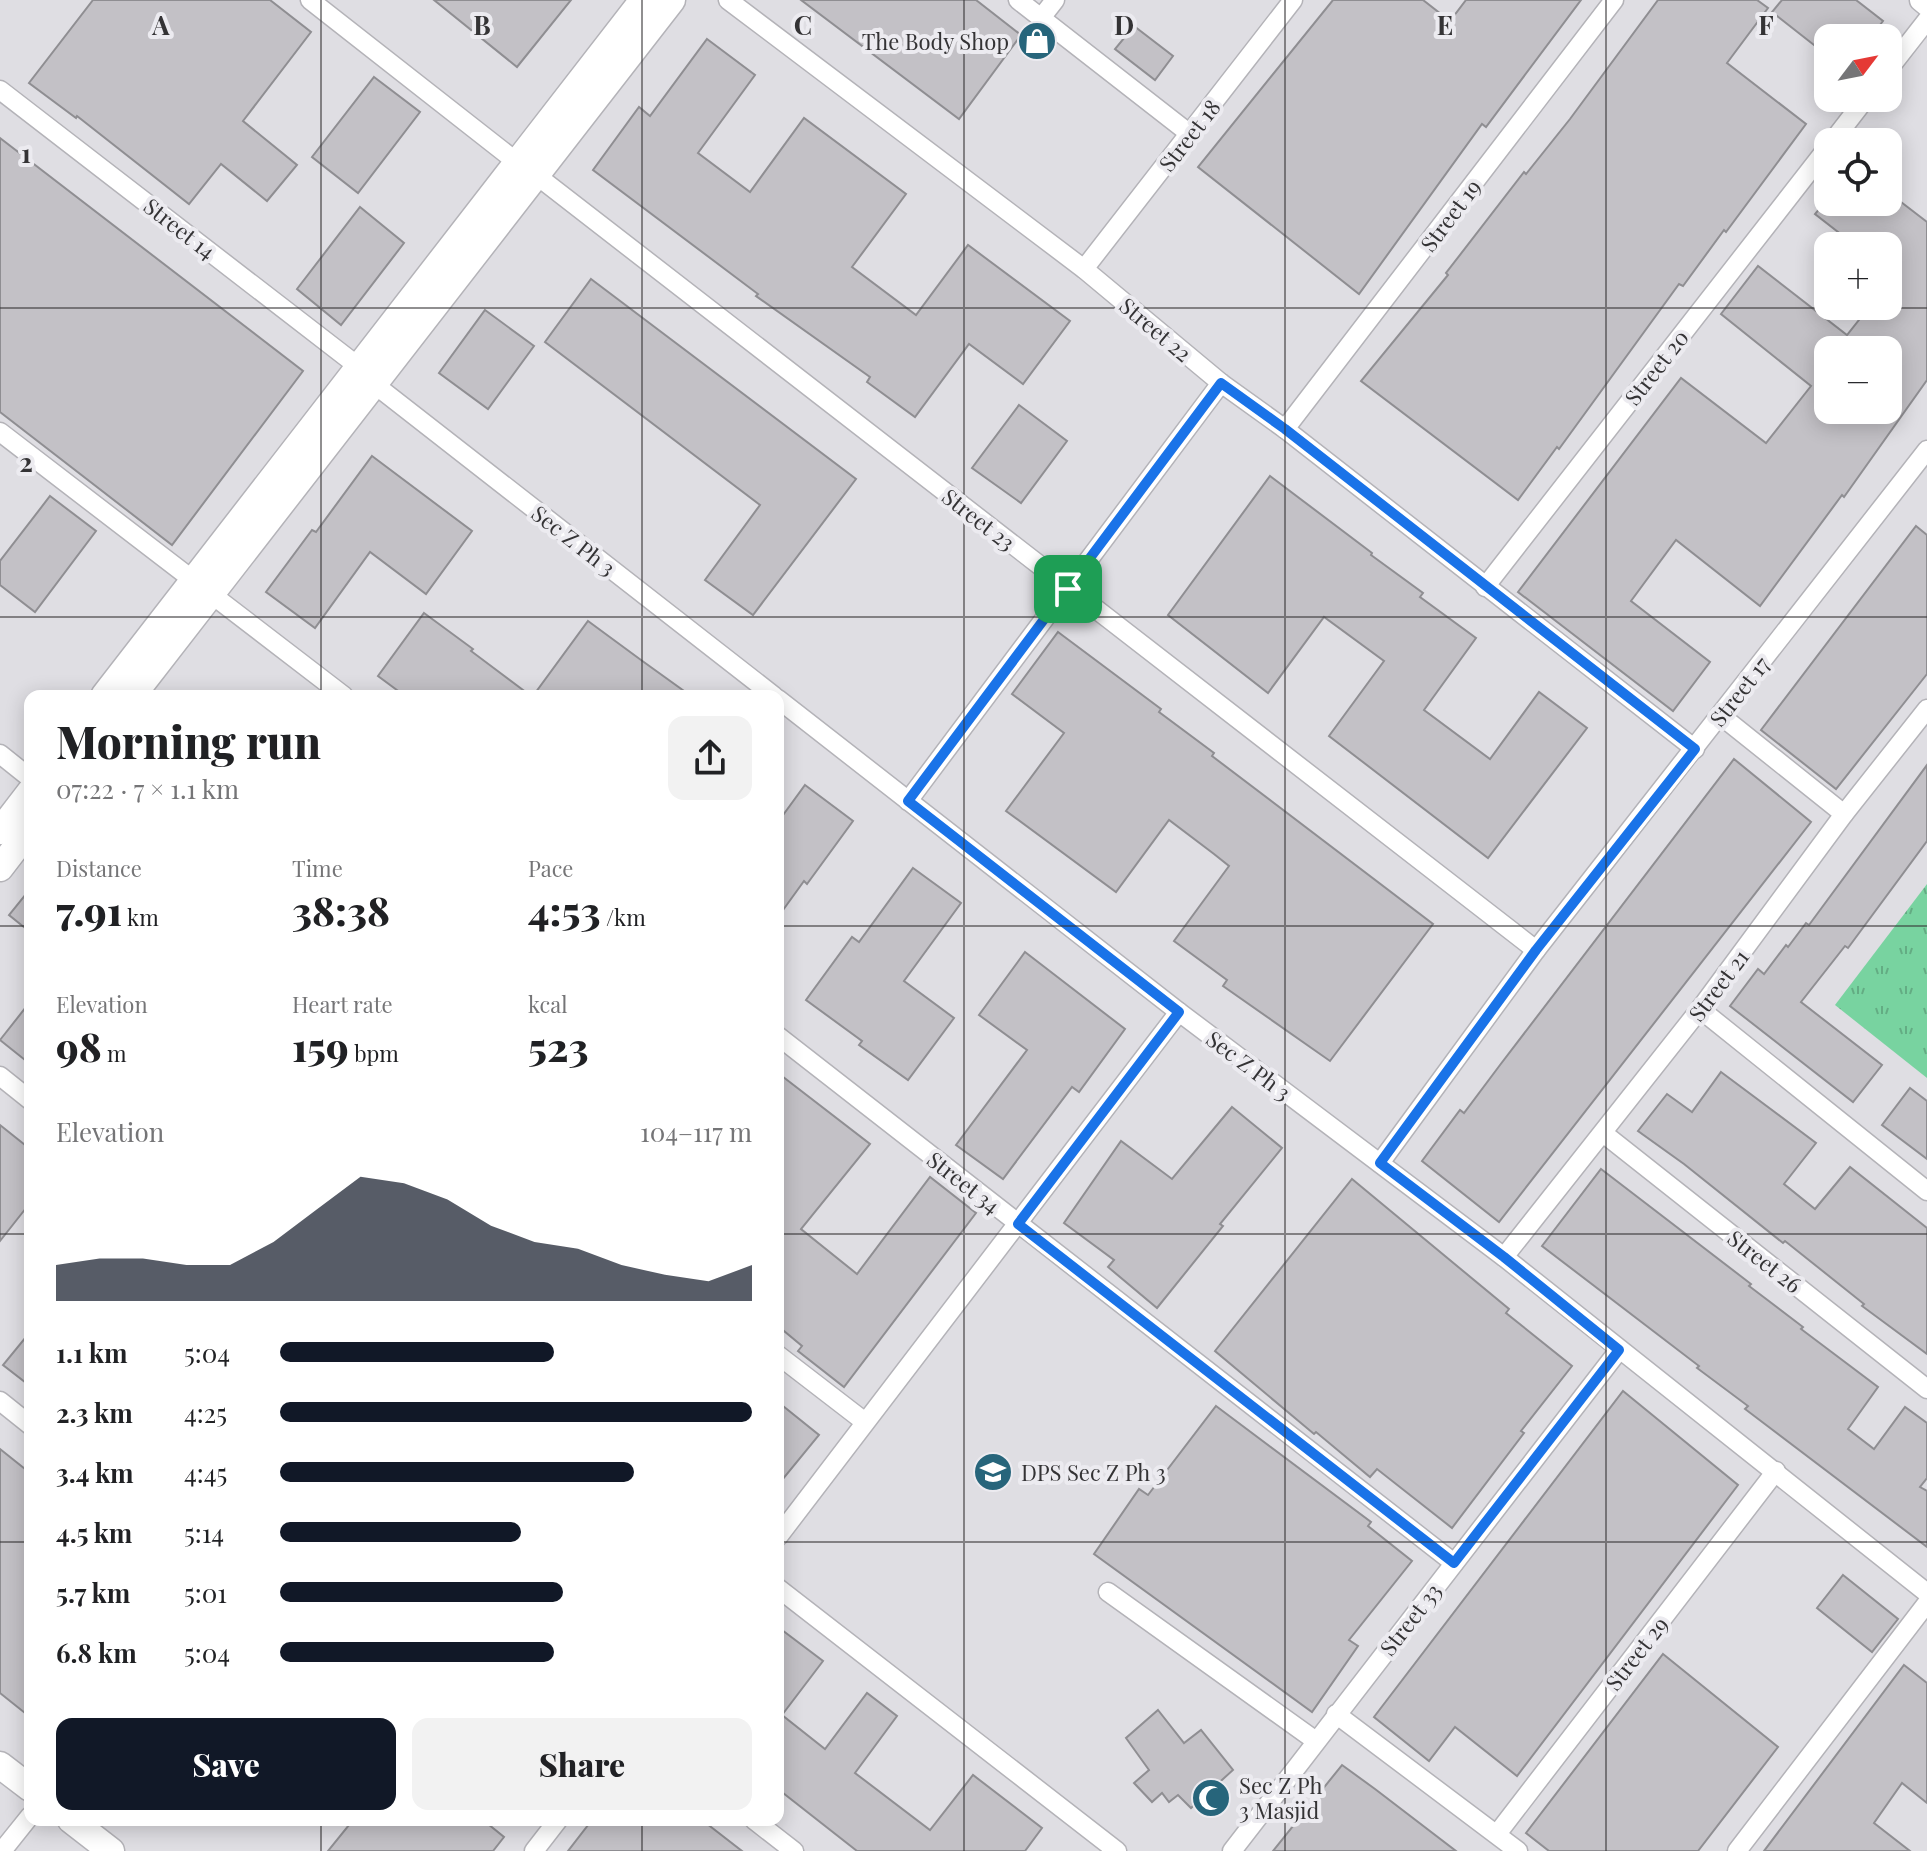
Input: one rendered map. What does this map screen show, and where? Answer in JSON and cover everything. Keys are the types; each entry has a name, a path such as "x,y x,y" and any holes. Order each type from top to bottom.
{"main road":[{"path":"527,169 643,0"},
{"path":"109,690 202,586 527,169 672,0"},
{"path":"136,690 202,586"},
{"path":"0,831 24,800"},
{"path":"0,868 24,837"},
{"path":"0,1765 24,1783"},
{"path":"79,1826 111,1851"}],"street":[{"name":"Street 23","path":"310,0 1536,950"},
{"name":"Street 22","path":"728,0 1084,269 1221,383 1285,429 1695,749"},
{"path":"1018,0 1190,134"},
{"path":"1041,18 1055,0"},
{"name":"Street 18","path":"1084,269 1293,0"},
{"name":"Street 19","path":"1285,429 1614,0"},
{"path":"1921,0 1927,5"},
{"path":"1902,52 1927,20"},
{"name":"Street 14","path":"0,90 367,376"},
{"path":"1843,128 1855,112"},
{"name":"Street 20","path":"1485,587 1814,165"},
{"name":"Sec Z Ph 3","path":"367,376 766,690"},
{"path":"908,801 1221,383"},
{"path":"0,432 336,690"},
{"name":"Street 17","path":"1380,1163 1536,950 1924,462"},
{"name":"Sec Z Ph 3","path":"784,704 1179,1012 1504,1257 1927,1593"},
{"name":"Street 21","path":"1504,1257 1700,1009 1844,814 1927,709"},
{"path":"1720,715 1844,814"},
{"path":"0,754 24,773"},
{"path":"1700,1009 1927,1191"},
{"path":"784,1529 1179,1012"},
{"name":"Street 34","path":"784,1041 1454,1563"},
{"path":"0,1076 24,1095"},
{"name":"Street 26","path":"1603,1133 1927,1389"},
{"name":"Street 33","path":"1232,1851 1619,1350"},
{"path":"784,1360 865,1422"},
{"path":"0,1401 24,1420"},
{"name":"Street 29","path":"1497,1834 1776,1471"},
{"path":"1108,1592 1316,1741"},
{"path":"784,1593 1117,1851"},
{"path":"1737,1851 1927,1603"},
{"path":"1336,1714 1518,1851"},
{"path":"2,1851 24,1824"},
{"path":"534,1851 549,1826"},
{"path":"762,1826 794,1851"}],"green space":[{"path":"1927,884 1927,1078 1835,1005"}],"building":[{"path":"93,0 270,0 311,32 243,121 297,165 267,201 221,164 189,204 77,116 29,83"},
{"path":"434,0 571,0 517,67"},
{"path":"801,0 976,0 1021,35 959,119"},
{"path":"1333,0 1423,0 1450,21 1466,0 1581,0 1486,127 1482,124 1359,294 1198,167"},
{"path":"1658,0 1757,0 1768,8 1727,63 1806,124 1726,232 1724,230 1683,286 1679,284 1518,500 1361,381 1448,275 1446,273 1524,172 1526,174 1570,119"},
{"path":"1782,0 1856,0 1883,21 1881,24 1814,24 1814,45 1772,12"},
{"path":"1134,26 1173,56 1155,80 1115,49"},
{"path":"707,39 755,75 698,153 750,192 804,118 906,194 852,267 916,315 968,245 1070,321 1023,384 969,344 915,417 867,382 870,377 756,296 758,294 593,170 639,107 650,116"},
{"path":"374,77 420,112 358,193 312,157"},
{"path":"0,138 303,371 172,545 0,412"},
{"path":"1902,203 1927,222 1927,380 1902,415 1902,336 1814,336 1814,424 1896,424 1760,606 1676,540 1631,601 1710,662 1673,711 1518,592 1681,378 1766,443 1811,386 1721,314 1758,266 1814,309 1814,320 1828,320 1847,335 1859,320 1902,320 1902,232 1838,232 1818,216 1902,216"},
{"path":"360,207 404,243 341,325 297,289"},
{"path":"591,279 856,479 753,615 705,580 760,505 545,342"},
{"path":"485,310 534,346 488,409 439,373"},
{"path":"1019,405 1067,441 1021,503 972,468"},
{"path":"372,456 472,531 426,594 370,552 315,628 266,592 312,530 316,532"},
{"path":"1270,476 1423,593 1420,597 1476,638 1424,710 1490,759 1539,692 1587,728 1488,858 1329,736 1384,661 1324,617 1268,693 1168,615"},
{"path":"50,496 96,531 35,612 0,585 0,561"},
{"path":"1916,526 1927,535 1927,674 1836,789 1761,730"},
{"path":"424,613 523,690 397,690 378,676"},
{"path":"588,621 683,690 537,690"},
{"path":"1058,632 1161,709 1159,712 1214,753 1212,756 1433,924 1330,1061 1223,986 1227,980 1174,941 1229,866 1214,854 1169,820 1116,892 1006,811 1064,733 1012,694"},
{"path":"1734,759 1811,822 1499,1222 1422,1161 1460,1110 1464,1113"},
{"path":"1927,765 1927,841 1848,948 1845,946 1801,1002 1882,1065 1853,1102 1730,1006 1758,969 1764,974 1806,923 1809,925"},
{"path":"805,785 853,821 807,884 804,881 784,909 784,814"},
{"path":"913,868 961,903 904,981 954,1018 908,1080 859,1045 862,1041 806,1000 852,937 859,942"},
{"path":"24,896 24,927 9,915"},
{"path":"1025,952 1125,1029 1079,1092 1072,1087 1003,1179 956,1145 1027,1050 979,1015"},
{"path":"24,1010 24,1059 0,1040"},
{"path":"1721,1072 1816,1143 1784,1184 1815,1209 1850,1167 1927,1228 1927,1354 1862,1306 1864,1304 1785,1241 1783,1243 1638,1131 1667,1094 1692,1112"},
{"path":"784,1078 870,1144 801,1229 857,1274 930,1177 976,1213 844,1387 798,1351 802,1346 784,1331"},
{"path":"1910,1088 1927,1101 1927,1159 1882,1125"},
{"path":"1232,1107 1282,1148 1157,1308 1108,1267 1114,1260 1064,1223 1121,1141 1172,1179"},
{"path":"0,1125 24,1144 24,1211 0,1241"},
{"path":"1601,1169 1878,1387 1848,1429 1874,1449 1905,1407 1927,1423 1927,1478 1920,1487 1927,1491 1927,1547 1745,1409 1748,1406 1697,1368 1699,1366 1542,1246"},
{"path":"1352,1179 1509,1309 1506,1313 1572,1366 1452,1528 1377,1469 1370,1477 1215,1351"},
{"path":"24,1339 24,1381 3,1365"},
{"path":"1623,1391 1738,1485 1517,1776 1455,1727 1429,1761 1374,1717"},
{"path":"1216,1406 1371,1522 1368,1526 1412,1561 1349,1640 1358,1646 1312,1712 1094,1554 1139,1489 1148,1495"},
{"path":"784,1407 819,1435 784,1478"},
{"path":"0,1449 24,1468 24,1712 0,1693"},
{"path":"1843,1575 1898,1619 1872,1652 1817,1608"},
{"path":"784,1632 823,1661 784,1712"},
{"path":"1663,1654 1778,1747 1698,1851 1549,1851 1526,1833"},
{"path":"1904,1665 1927,1683 1927,1803 1902,1783 1874,1823 1910,1851 1764,1851"},
{"path":"867,1693 897,1716 855,1773 930,1830 973,1775 1042,1828 1025,1851 857,1851 784,1794 784,1717 825,1749"},
{"path":"1158,1710 1184,1743 1201,1730 1233,1770 1191,1808 1178,1795 1169,1802 1162,1793 1152,1802 1134,1783 1149,1770 1126,1738"},
{"path":"1342,1765 1375,1789 1456,1851 1273,1851"},
{"path":"348,1826 490,1826 504,1837 493,1851 328,1851"},
{"path":"587,1826 710,1826 742,1851 568,1851"}],"place":[{"name":"The Body Shop","path":"1037,41"},
{"name":"DPS Sec Z Ph 3","path":"993,1472"},
{"name":"Sec Z Ph 3 Masjid","path":"1211,1798"}],"route":[{"path":"1221,383 1285,429 1695,749 1536,950 1380,1163 1619,1350 1454,1563 1018,1224 1179,1012 908,801 1068,589 1221,383"}]}
